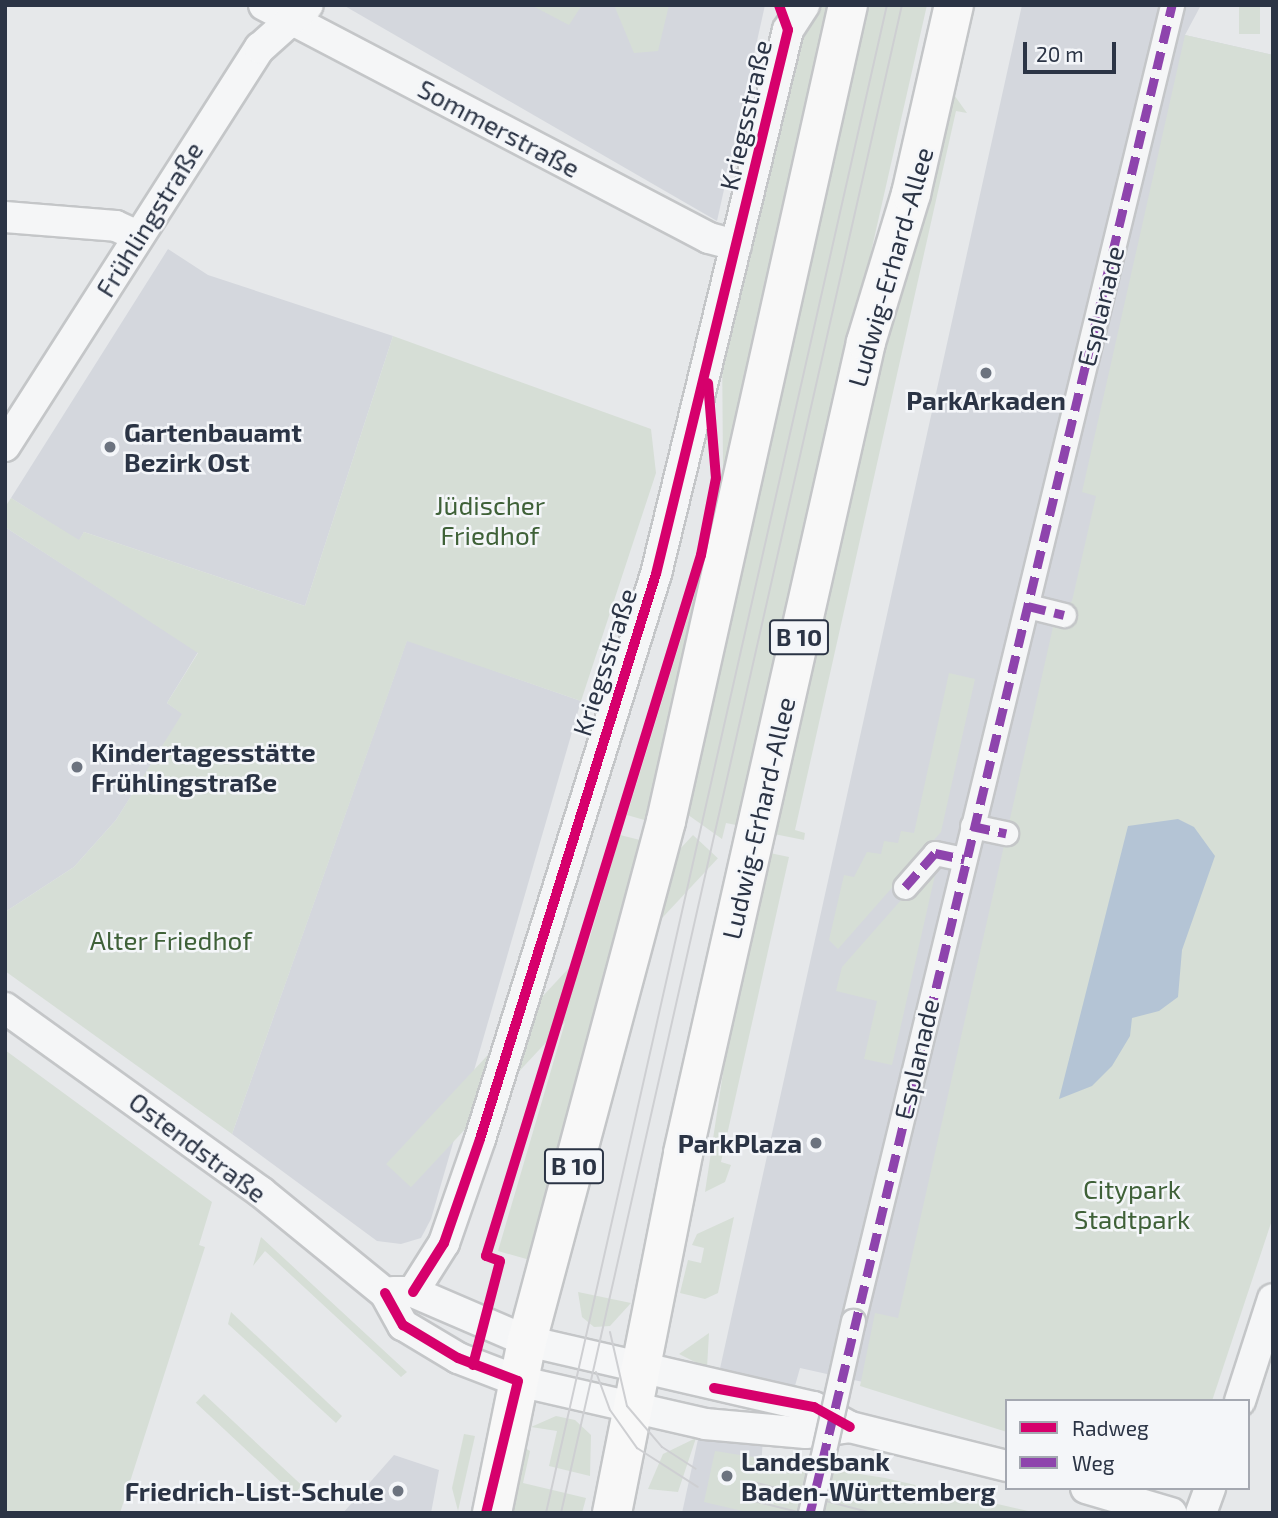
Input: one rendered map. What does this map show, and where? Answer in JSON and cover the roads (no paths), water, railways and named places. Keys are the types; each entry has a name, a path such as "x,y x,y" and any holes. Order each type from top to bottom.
{"main road":[{"name":"B 10","path":"493,1502 527,1341 666,821 848,5"},
{"name":"Ludwig-Erhard-Allee","path":"611,1513 640,1369 866,342 917,174 954,5"}],"street":[{"name":"Sommerstraße","path":"264,5 302,13 709,238 736,245"},
{"name":"Kriegsstraße","path":"399,1292 444,1243 480,1139 656,574 788,30 804,5"},
{"name":"Esplanade","path":"810,1513 853,1321 1172,5"},
{"name":"Frühlingstraße","path":"5,446 135,235 260,48 302,13"},
{"path":"5,217 117,226 135,235"},
{"path":"1028,606 1064,615"},
{"path":"972,826 1006,833"},
{"path":"905,887 935,853 964,859"},
{"name":"Ostendstraße","path":"5,1008 399,1292 527,1341 814,1407 850,1427"},
{"name":"Ostendstraße","path":"399,1292 403,1325 458,1358 518,1381 705,1424 806,1433 850,1427"},
{"path":"1241,1399 1273,1300"},
{"path":"850,1427 1005,1466"},
{"path":"1093,1490 1171,1513"},
{"path":"1202,1513 1209,1490"}],"water":[{"path":"1178,819 1194,827 1215,856 1182,950 1178,997 1159,1011 1132,1018 1130,1036 1112,1066 1092,1086 1059,1099 1128,826"}],"tram line":[{"path":"546,1513 887,5"},
{"path":"561,1513 902,5"},
{"path":"610,1332 627,1406 662,1447 696,1469"},
{"path":"596,1372 610,1410 637,1448 698,1487"},
{"path":"753,1482 872,1513"},
{"path":"754,1501 802,1513"}],"place":[{"name":"ParkArkaden","path":"986,373"},
{"name":"Gartenbauamt Bezirk Ost","path":"110,447"},
{"name":"Kindertagesstätte Frühlingstraße","path":"77,767"},
{"name":"ParkPlaza","path":"816,1143"},
{"name":"Landesbank Baden-Württemberg","path":"727,1476"},
{"name":"Friedrich-List-Schule","path":"398,1491"}],"park label":[{"name":"Jüdischer Friedhof","path":"490,520"},
{"name":"Alter Friedhof","path":"171,940"},
{"name":"Citypark Stadtpark","path":"1132,1204"}]}
